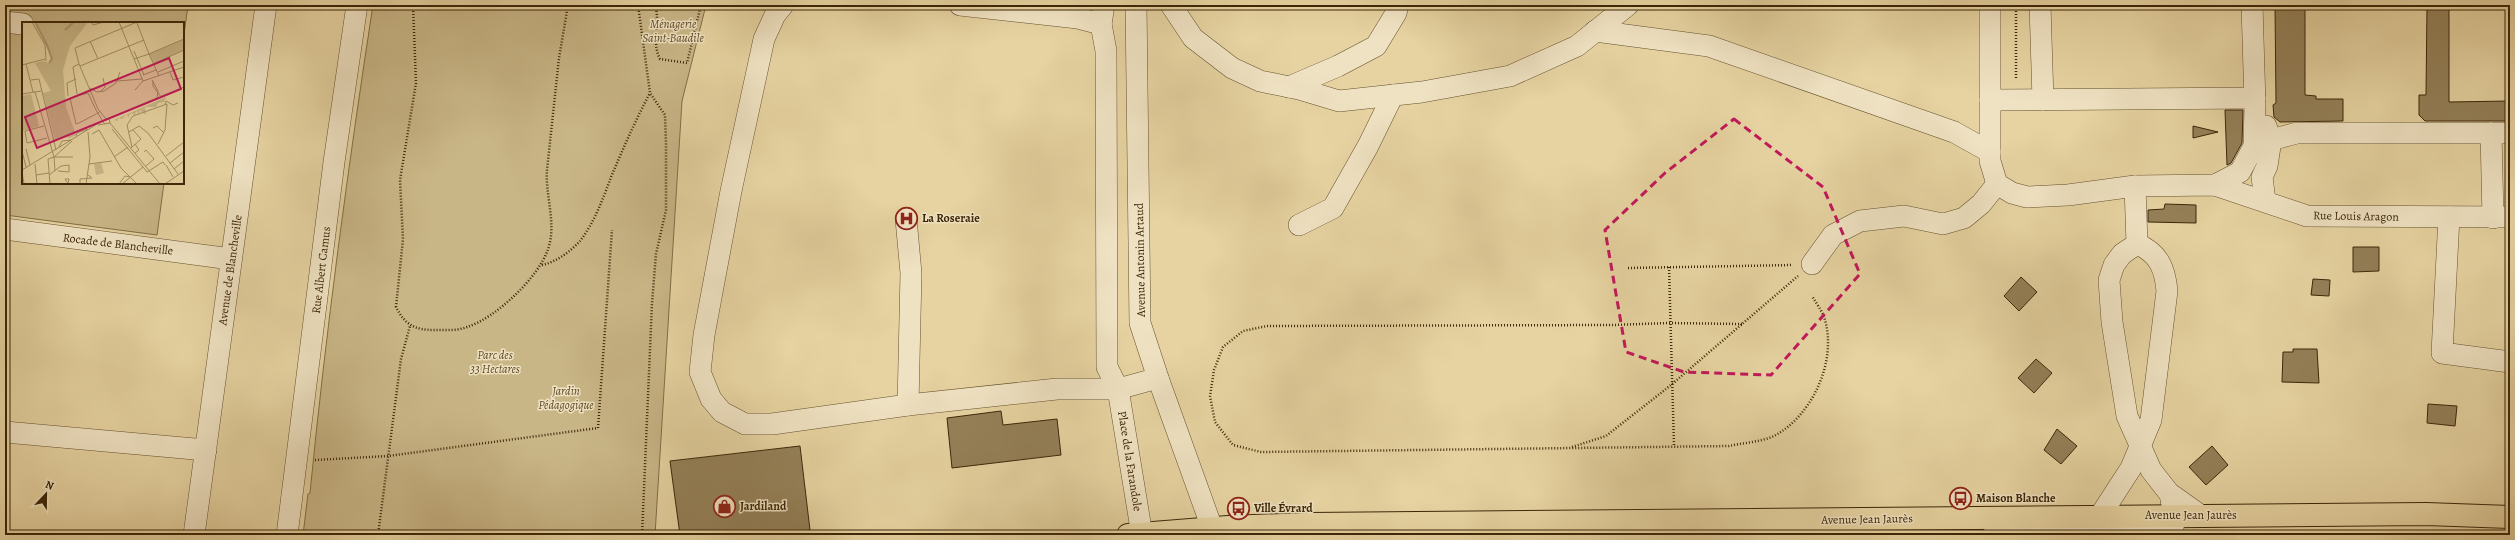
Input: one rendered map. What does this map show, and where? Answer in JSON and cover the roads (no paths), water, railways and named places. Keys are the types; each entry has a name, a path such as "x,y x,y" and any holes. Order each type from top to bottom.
{"main road":[{"name":"Avenue Jean Jaurès","path":"1137,534 1212,528 1258,530 2100,516 2426,514 2510,517"}],"street":[{"name":"Avenue de Blancheville","path":"194,535 266,5"},
{"name":"Rue Albert Camus","path":"287,535 298,463 334,162 357,5"},
{"path":"783,5 775,15 764,39 731,191 704,335 700,372 711,399 722,412 745,424 772,424 908,405 1057,389 1118,389 1158,378"},
{"path":"960,5 1078,18 1102,14"},
{"name":"Avenue Antonin Artaud","path":"1136,5 1140,323 1158,378 1212,528"},
{"path":"1171,5 1193,38 1232,68 1260,81 1289,87 1339,101 1393,96 1470,85 1510,76 1577,46 1628,5"},
{"path":"1289,87 1338,66 1376,46 1396,14 1398,5"},
{"path":"1812,264 1833,235 1860,221 1904,216 1943,224 1964,218 1981,204 1997,184 1990,161 1990,5"},
{"path":"2040,5 2043,100"},
{"path":"2215,185 2240,172 2250,158 2254,146 2255,101 2252,5"},
{"name":"Place de la Farandole","path":"1102,14 1106,51 1107,367 1118,389 1137,534"},
{"path":"5,22 22,24"},
{"path":"1596,31 1709,46 1954,132 1990,152"},
{"path":"1299,225 1333,208 1368,146 1393,96"},
{"path":"1990,100 2255,101"},
{"path":"2255,101 2266,125 2270,140 2267,166 2262,177 2265,201"},
{"path":"2270,140 2297,133 2500,133 2501,217"},
{"name":"Rue Louis Aragon","path":"1997,184 2012,193 2027,197 2068,195 2135,186 2215,185 2306,216 2501,217"},
{"path":"2135,186 2137,244"},
{"path":"2449,217 2442,353 2510,362"},
{"path":"906,219 911,273 908,405"},
{"name":"Rocade de Blancheville","path":"5,229 231,259"},
{"path":"2100,516 2131,468 2140,442 2151,420 2167,292 2166,275 2160,262 2151,250 2137,244"},
{"path":"2137,244 2122,254 2114,265 2109,280 2112,322 2127,416 2131,430 2140,442 2150,470 2169,493 2200,515"},
{"path":"5,432 206,450"},
{"path":"2118,490 2119,505 2128,516 2148,533"},
{"path":"1993,535 2008,532 2148,533 2173,528 2175,516 2169,493"}],"place":[{"name":"La Roseraie","path":"907,218"},
{"name":"Maison Blanche","path":"1960,498"},
{"name":"Jardiland","path":"724,506"},
{"name":"Ville Évrard","path":"1238,508"}],"park label":[{"name":"Ménagerie Saint-Baudile","path":"673,31"},
{"name":"Parc des 33 Hectares","path":"495,362"},
{"name":"Jardin Pédagogique","path":"566,398"}]}
